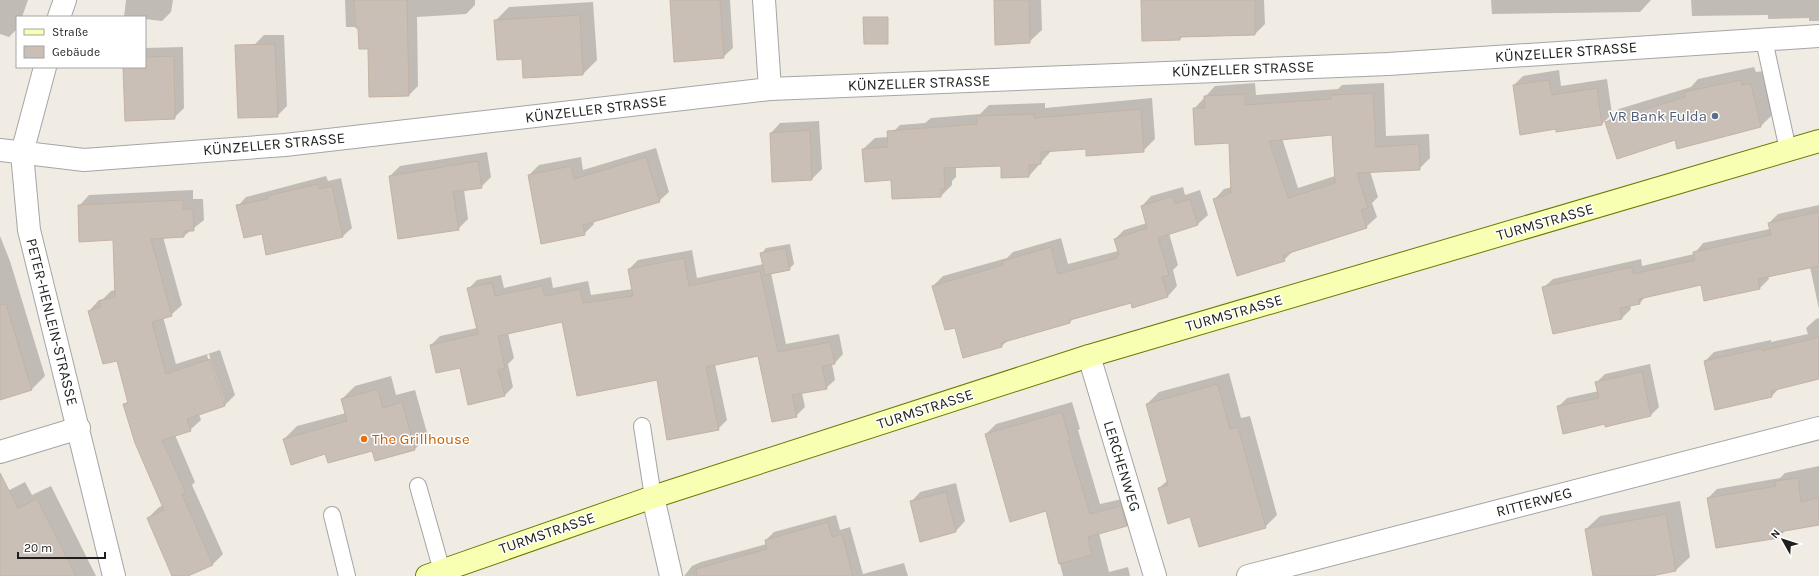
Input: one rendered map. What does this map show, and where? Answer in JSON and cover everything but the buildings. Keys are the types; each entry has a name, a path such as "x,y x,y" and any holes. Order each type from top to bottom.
{"main road":[{"name":"TURMSTRASSE","path":"434,573 653,497 1089,356 1819,141"}],"street":[{"path":"59,16 65,0"},
{"path":"764,0 770,89"},
{"name":"KÜNZELLER STRASSE","path":"0,150 84,160 285,145 770,89 1388,64 1819,36"},
{"name":"PETER-HENLEIN-STRASSE","path":"45,68 22,153 29,230 79,428 114,576"},
{"name":"LERCHENWEG","path":"1089,356 1156,576"},
{"path":"0,452 79,428"},
{"name":"RITTERWEG","path":"1248,576 1819,428"},
{"path":"653,497 671,576"}],"lane":[{"path":"1764,40 1788,150"},
{"path":"642,426 653,497"},
{"name":"TURMSTRASSE","path":"418,486 434,573"},
{"path":"332,515 347,576"}],"place":[{"name":"VR Bank Fulda","path":"1715,116"},
{"name":"The Grillhouse","path":"364,439"}]}
